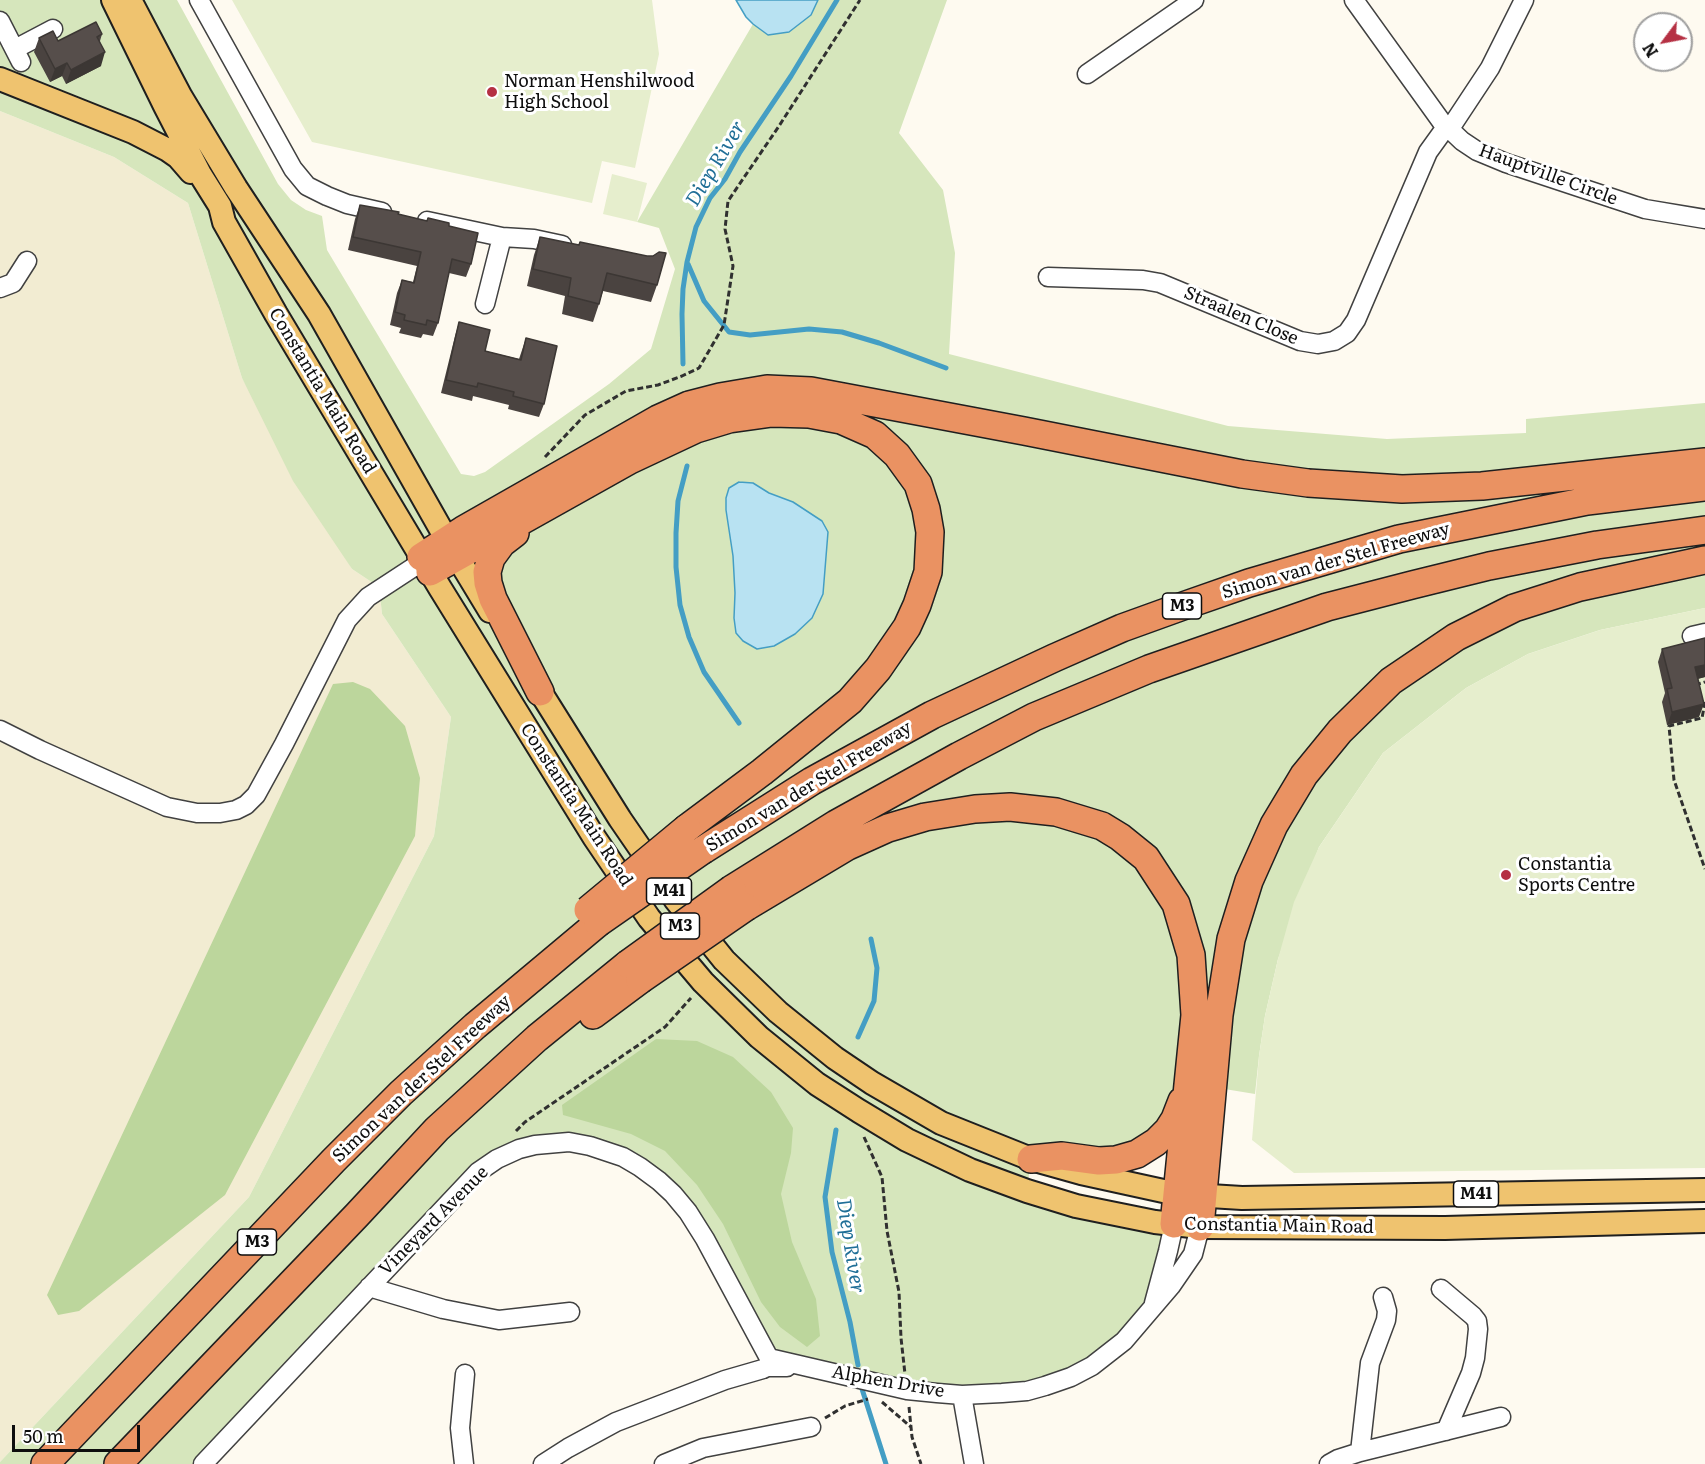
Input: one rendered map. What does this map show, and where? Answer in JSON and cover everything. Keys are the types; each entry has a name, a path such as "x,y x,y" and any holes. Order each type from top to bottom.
{"highway":[{"path":"425,563 658,419 688,405 766,389 812,391 1242,474 1308,483 1402,489 1482,486 1705,462"},
{"path":"452,548 569,494 630,460 696,429 729,419 772,413 809,414 841,420 859,427 875,435 897,455 918,484 926,508 930,532 928,572 907,627 878,669 850,701 770,766 687,828 593,917"},
{"name":"Simon van der Stel Freeway","path":"45,1464 334,1160 475,1026 529,967 593,917 812,781 932,715 1053,658 1122,628 1249,583 1399,540 1587,501 1705,487"},
{"path":"540,692 493,599 488,583 488,567 494,553 506,539 569,494"},
{"path":"118,1464 357,1215 410,1175 457,1129 555,1045 634,972 739,898 836,824 1034,717 1149,669 1327,607 1489,566 1597,545 1705,530"},
{"path":"1187,1226 1231,939 1249,881 1274,825 1304,775 1340,731 1391,681 1456,637 1514,608 1580,587 1705,560"},
{"path":"739,898 888,828 925,817 975,809 1010,807 1056,812 1102,826 1120,837 1146,858 1161,879 1176,904 1191,955 1195,1015 1188,1083 1190,1195"},
{"path":"1031,1159 1062,1156 1099,1161 1126,1158 1143,1151 1156,1142 1171,1125 1188,1083"}],"main road":[{"name":"Constantia Main Road","path":"113,0 200,174 220,206 224,222 276,314 569,798 649,918 703,982 759,1037 817,1084 858,1112 907,1140 970,1170 1077,1206 1187,1226 1445,1228 1705,1221"},
{"name":"Constantia Main Road","path":"130,0 181,97 236,188 319,314 452,548 620,819 675,899 724,960 778,1012 835,1058 872,1083 941,1123 1031,1159 1081,1173 1190,1195 1242,1198 1705,1190"},
{"path":"0,79 133,132 168,150 186,165 215,212 224,222"},
{"path":"133,132 163,131 180,135 203,152 236,188"}],"street":[{"path":"199,0 293,169 307,186 347,204 502,237 534,239 577,249"},
{"path":"1087,75 1194,0"},
{"name":"Hauptville Circle","path":"1354,0 1448,128 1477,151 1506,163 1646,209 1705,219"},
{"name":"Straalen Close","path":"1048,277 1143,280 1160,283 1300,341 1318,344 1334,341 1347,333 1356,320 1428,152 1448,128 1490,68 1524,0"},
{"path":"0,21 18,56 53,29"},
{"path":"485,304 502,237"},
{"path":"0,288 13,284 27,261"},
{"path":"0,730 167,807 197,813 236,810 246,805 256,795 347,620 368,597 425,563"},
{"name":"Vineyard Avenue","path":"203,1464 478,1172 497,1159 535,1145 569,1142 623,1157 659,1181 673,1194 705,1239 756,1333 761,1360"},
{"name":"Alphen Drive","path":"1152,1307 1168,1251 1187,1226"},
{"name":"Alphen Drive","path":"761,1360 812,1368 907,1390 962,1395 1027,1391 1071,1377 1113,1351 1171,1286 1192,1254 1187,1226"},
{"path":"369,1287 443,1309 499,1320 570,1312"},
{"path":"1442,1289 1473,1316 1477,1321 1478,1329 1475,1358 1446,1431"},
{"path":"1360,1452 1370,1363 1386,1320 1387,1311 1383,1297"},
{"path":"544,1464 616,1422 725,1380 761,1360"},
{"path":"464,1464 460,1428 465,1374"},
{"path":"962,1395 974,1464"},
{"path":"1329,1464 1360,1452 1501,1417"},
{"path":"664,1464 703,1448 811,1427"}],"path":[{"path":"544,458 585,415 626,391 658,385 699,368 724,325 733,266 725,229 728,201 860,0"},
{"path":"1691,686 1705,682"},
{"path":"1705,702 1702,718 1668,726 1674,780 1705,869"},
{"path":"509,1138 525,1122 665,1027 696,993"},
{"path":"861,1130 882,1177 887,1231 899,1292 901,1338 912,1437 921,1464"},
{"path":"879,1399 911,1427"},
{"path":"811,1427 845,1406 861,1400"}],"shaded area":[{"path":"0,111 114,157 188,203 242,378 352,569 373,583 380,595 382,614 451,717 434,836 249,1197 0,1462"}],"green space":[{"path":"0,0 177,0 278,184 291,200 306,210 322,216 327,250 461,474 474,476 485,472 609,384 651,349 675,269 659,228 637,222 753,24 770,0 947,0 899,133 943,190 955,253 949,354 1228,426 1387,439 1526,433 1526,419 1705,403 1705,608 1600,630 1528,654 1466,688 1383,753 1319,847 1278,959 1265,1016 1255,1094 1188,1083 1156,1142 1031,1159 1027,1190 1174,1224 1152,1307 1071,1377 962,1395 769,1358 673,1194 590,1146 497,1159 203,1464 0,1464 249,1197 434,836 451,717 382,614 380,595 373,583 352,569 293,481 242,378 188,203 114,157 0,111"},
{"name":"Norman Henshilwood High School","path":"232,0 652,0 659,54 635,168 602,161 592,203 312,142"},
{"path":"612,174 647,183 637,222 603,214"},
{"name":"Constantia Sports Centre","path":"1705,608 1705,1168 1294,1173 1252,1140 1265,1016 1294,902 1319,847 1383,753 1466,688 1528,654 1600,630"},
{"path":"353,682 370,689 405,726 420,778 415,836 225,1195 79,1311 58,1315 47,1295 333,684"},
{"path":"656,1039 697,1041 733,1057 771,1092 793,1128 791,1153 781,1194 792,1242 816,1299 820,1336 807,1347 780,1327 761,1302 723,1224 697,1185 665,1151 631,1134 563,1115 562,1105"}],"water":[{"path":"736,0 818,0 811,15 789,32 768,35 746,17"},
{"path":"739,482 753,483 769,493 793,502 822,521 828,532 823,594 812,618 795,634 774,646 757,649 743,641 736,633 734,618 733,556 726,498 729,488"}],"building":[{"path":"96,22 102,34 97,37 105,52 71,70 67,63 55,69 39,38 53,31 58,41"},
{"path":"360,205 399,212 398,214 427,221 428,218 478,233 471,264 452,259 438,323 427,320 426,325 404,320 405,315 395,312 402,280 414,283 421,252 353,237"},
{"path":"540,237 579,245 580,242 647,256 653,256 659,252 666,253 657,285 607,273 599,304 568,296 571,278 533,269"},
{"path":"459,322 490,330 485,351 521,360 526,338 557,346 544,404 513,396 514,392 478,383 477,387 446,380"},
{"path":"1705,638 1705,665 1695,667 1704,704 1672,712 1667,689 1672,688 1662,649"}],"waterway":[{"name":"Diep River","path":"683,364 683,289 696,227 710,198 725,179 837,0"},
{"path":"688,264 704,301 729,332 750,335 809,329 842,332 946,368"},
{"name":"Diep River","path":"687,466 678,501 676,533 676,567 680,605 689,637 704,672 739,723"},
{"name":"Diep River","path":"858,1037 874,1001 877,968 871,939"},
{"name":"Diep River","path":"836,1130 825,1197 832,1252 850,1322 858,1365"},
{"name":"Diep River","path":"862,1389 886,1464"}],"place":[{"name":"Norman Henshilwood High School","path":"492,92"},
{"name":"Constantia Sports Centre","path":"1506,875"}]}
